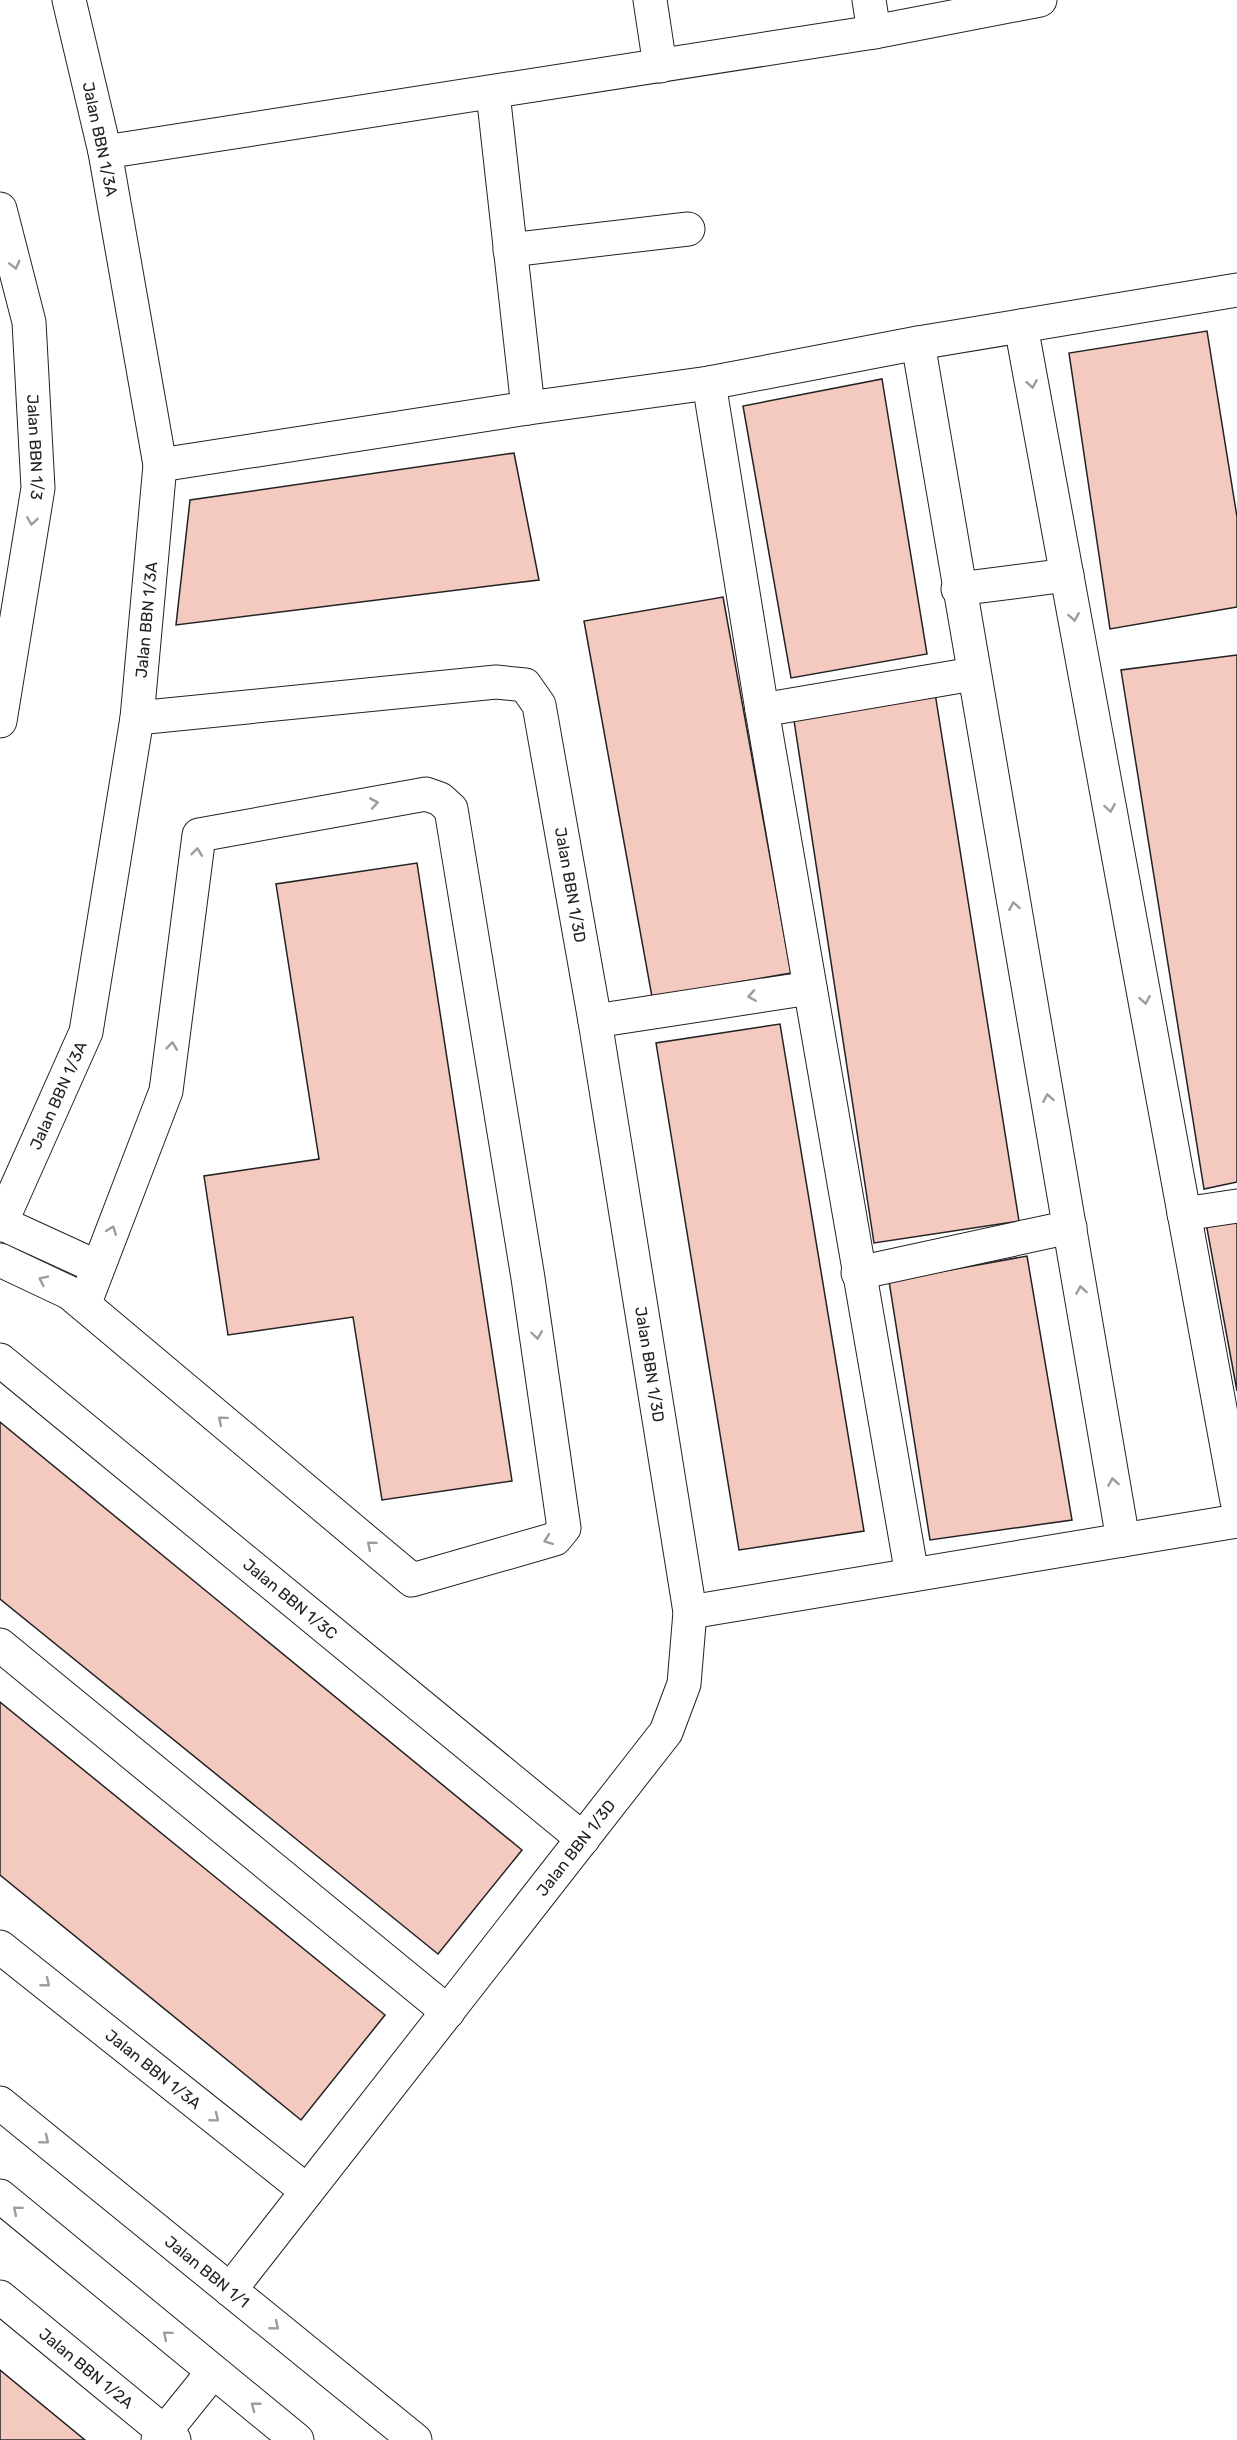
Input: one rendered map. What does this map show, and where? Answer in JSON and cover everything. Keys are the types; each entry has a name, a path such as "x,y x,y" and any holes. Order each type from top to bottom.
{"street":[{"name":"Jalan BBN 1/3A","path":"1,1224 12,1165 86,1032 137,718 160,465 105,152 69,0"},
{"path":"650,0 660,66"},
{"path":"105,152 660,66 871,16 1040,0"},
{"path":"493,93 528,408"},
{"name":"Jalan BBN 1/3","path":"0,209 29,322 38,488 0,721"},
{"path":"510,250 688,229"},
{"path":"160,465 528,408 709,383 918,343 1237,290"},
{"path":"1021,326 1237,1501"},
{"path":"918,343 958,589 1123,1540"},
{"path":"709,383 762,710 912,1575"},
{"path":"958,589 1067,575"},
{"path":"762,710 973,674"},
{"name":"Jalan BBN 1/3D","path":"137,718 496,682 525,685 539,705 595,1021 690,1612 684,1684 666,1732 230,2290"},
{"path":"0,1260 70,1293 84,1305 412,1580 555,1539 564,1528 526,1266 451,809 440,799 426,794 199,835 166,1091 84,1305"},
{"path":"595,1021 810,987"},
{"path":"1184,1214 1237,1206"},
{"path":"1,1224 97,1267"},
{"path":"858,1273 1070,1227"},
{"name":"Jalan BBN 1/3C","path":"0,1360 583,1839"},
{"path":"690,1612 1237,1521"},
{"path":"0,1645 448,2012"},
{"name":"Jalan BBN 1/3A","path":"0,1947 307,2192"},
{"name":"Jalan BBN 1/1","path":"0,2103 415,2440"},
{"path":"0,2196 212,2373 297,2440"},
{"name":"Jalan BBN 1/2A","path":"0,2297 165,2437"},
{"path":"165,2437 212,2373"}],"building":[{"path":"1207,331 1237,517 1237,607 1110,629 1069,353"},
{"path":"882,379 927,654 791,678 743,406"},
{"path":"514,453 539,580 176,625 190,500"},
{"path":"723,597 791,973 652,997 584,621"},
{"path":"1237,655 1237,1182 1204,1189 1121,670"},
{"path":"935,693 1019,1221 874,1243 793,714"},
{"path":"417,863 512,1481 382,1500 353,1317 228,1335 204,1176 319,1159 276,884"},
{"path":"780,1024 864,1531 739,1550 656,1043"},
{"path":"1237,1219 1237,1391 1206,1223"},
{"path":"1027,1256 1072,1520 930,1540 889,1281"},
{"path":"0,1422 522,1850 438,1954 0,1599"},
{"path":"0,1702 385,2015 301,2120 0,1875"},
{"path":"0,2370 85,2440 0,2440"}]}
